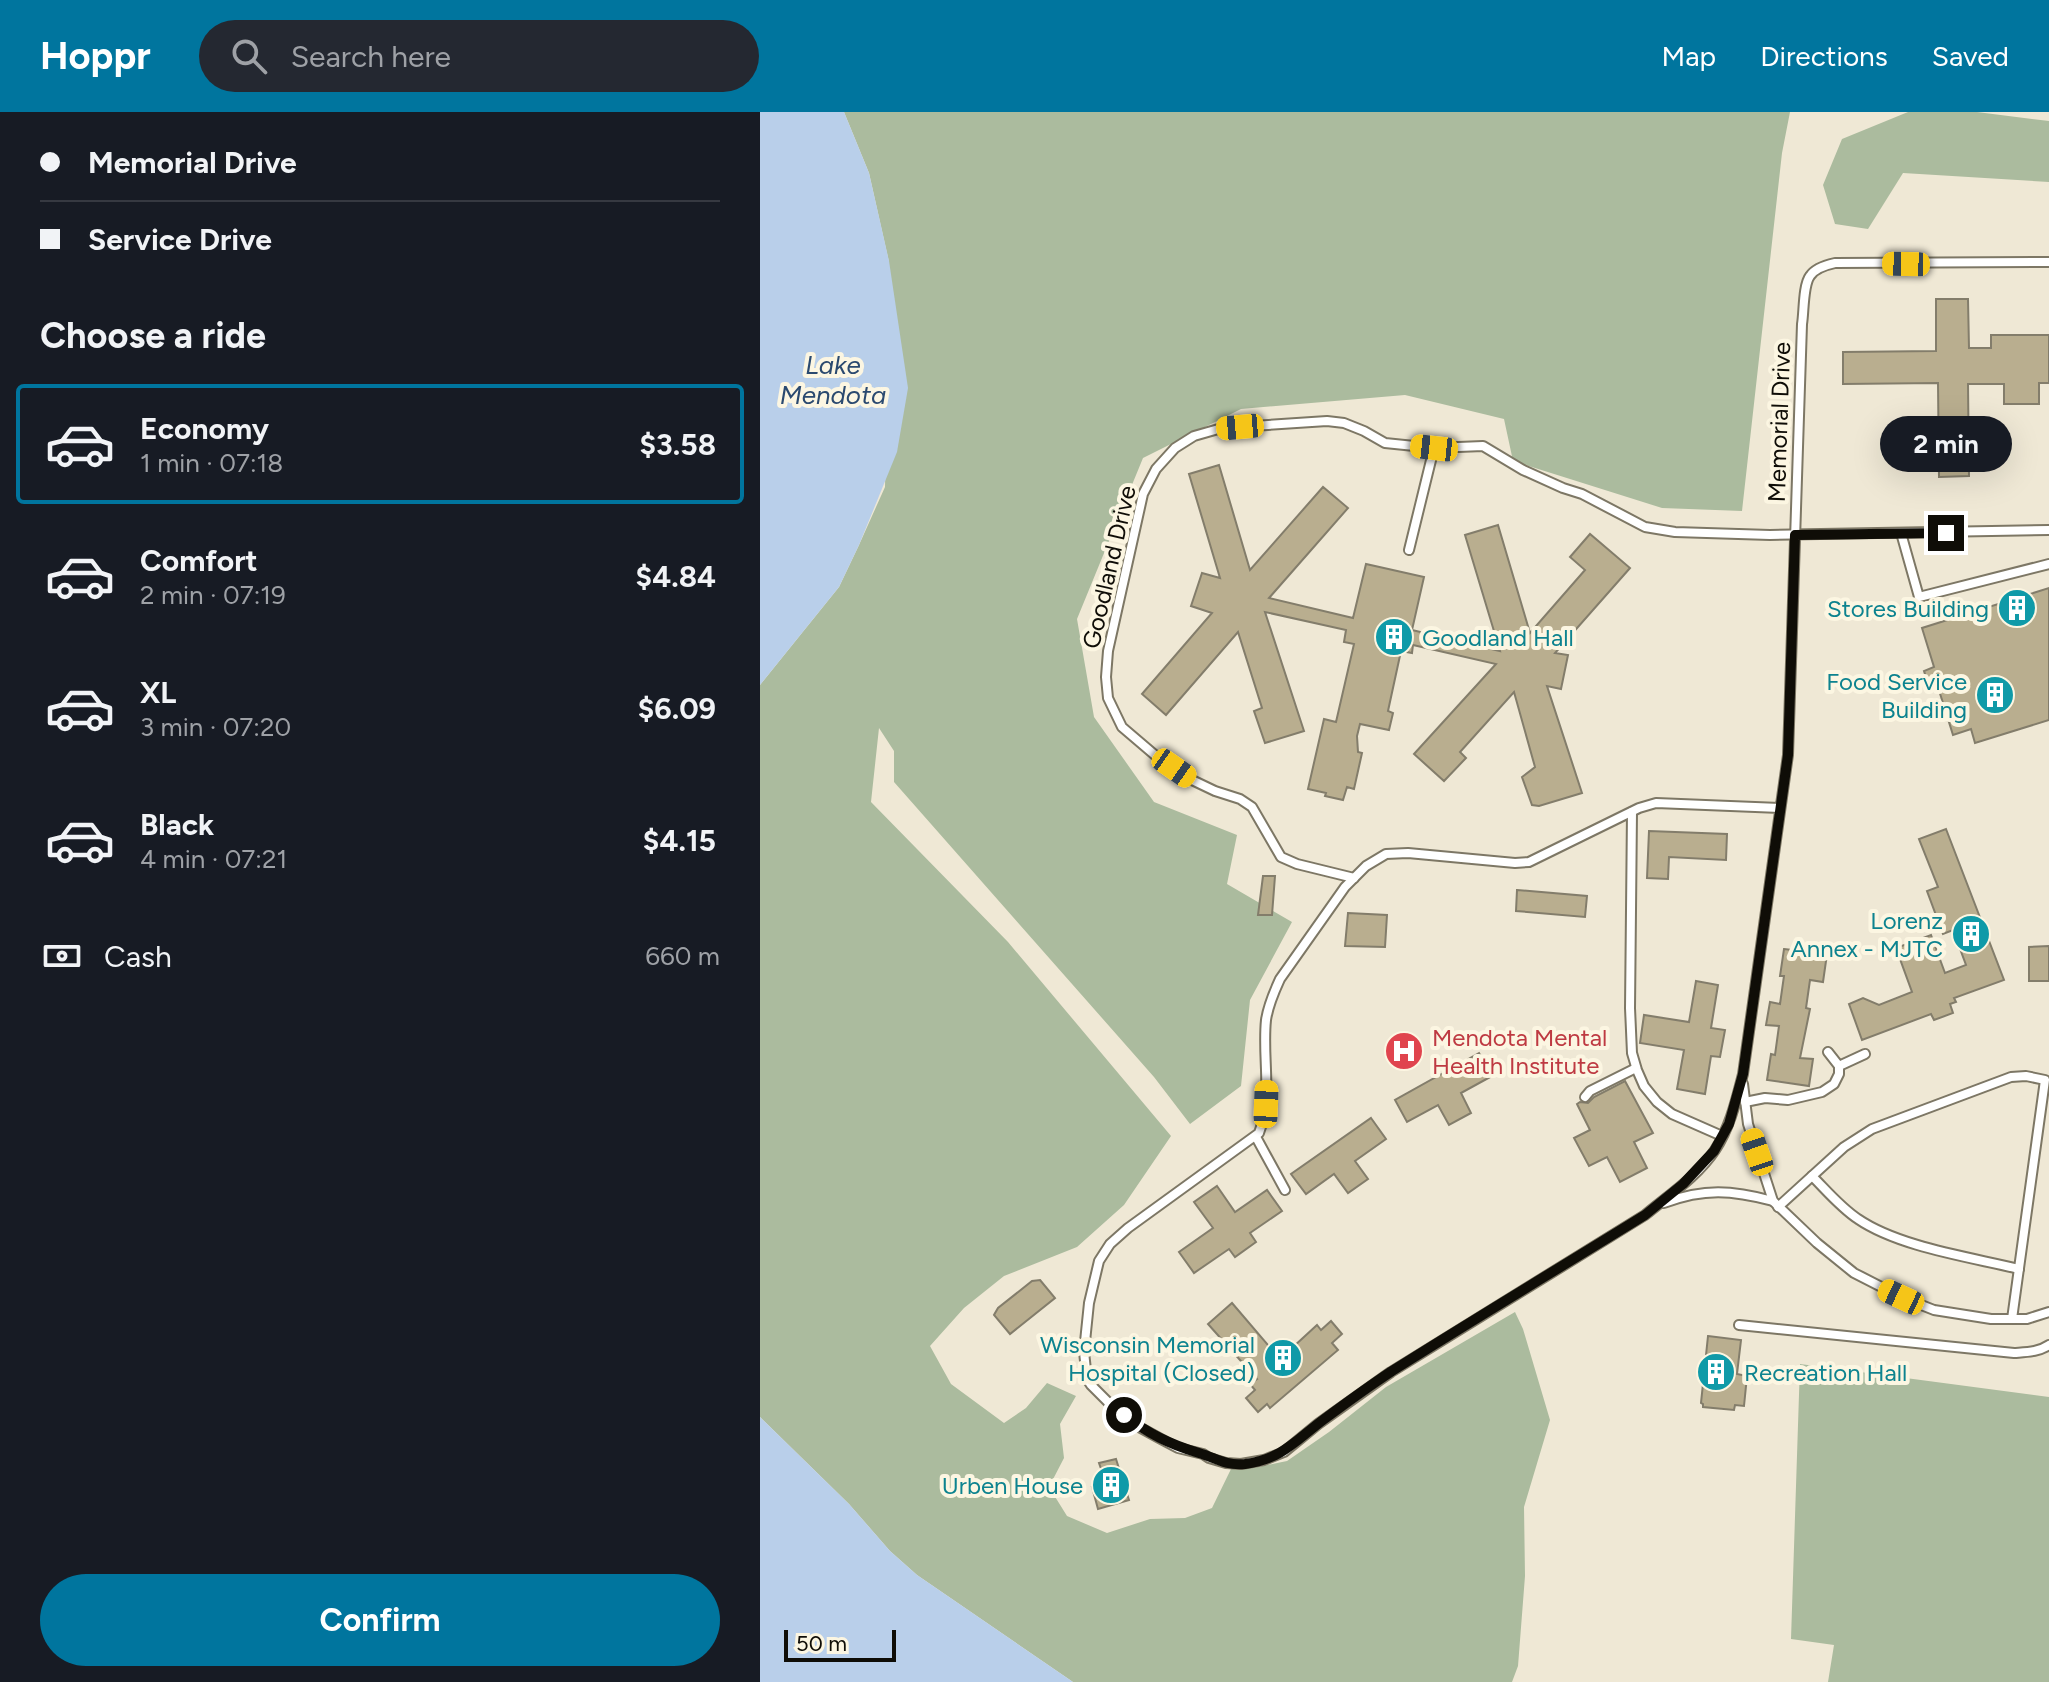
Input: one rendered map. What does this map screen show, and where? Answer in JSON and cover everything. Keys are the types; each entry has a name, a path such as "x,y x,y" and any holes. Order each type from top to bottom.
{"lane":[{"name":"Memorial Drive","path":"1256,1137 1110,1244 1099,1261 1089,1303 1084,1352 1087,1379 1091,1385 1139,1427 1178,1448 1226,1463 1253,1462 1284,1452 1391,1372 1643,1216 1703,1164 1722,1136 1736,1103 1743,1074 1788,755 1802,324 1809,276 1821,267 1835,263 2049,262"},
{"name":"Goodland Drive","path":"1354,878 1281,857 1252,807 1192,780 1156,756 1122,727 1108,698 1108,651 1143,494 1156,469 1175,448 1194,436 1222,428 1327,421 1344,423 1385,443 1434,448 1483,446 1523,470 1582,494 1645,527 1675,532 1795,535 2049,530"},
{"path":"1409,550 1434,448"},
{"path":"1901,533 1919,597 2049,564"},
{"path":"1285,1190 1256,1137 1262,1126 1266,1104 1266,1016 1280,979 1345,887 1366,866 1386,854 1408,853 1507,863 1529,862 1656,803 1780,808"},
{"path":"1632,812 1630,1008 1632,1053 1636,1068 1644,1086 1672,1114 1722,1136"},
{"path":"1745,1102 1765,1098 1788,1100 1822,1092 1834,1084 1839,1074 1839,1066 1828,1052"},
{"path":"1839,1066 1865,1054"},
{"path":"1585,1097 1590,1091 1636,1068"},
{"path":"1743,1074 1748,1124 1775,1204"},
{"path":"1775,1204 1844,1147 1872,1129 2011,1077 2045,1080 2012,1319"},
{"path":"1812,1176 1857,1219 1884,1233 2019,1269"},
{"path":"1656,1206 1707,1192 1745,1193 1775,1204 1854,1273 1934,1310 1991,1319 2027,1319 2049,1312"},
{"path":"1739,1325 2014,1353 2031,1352 2049,1345"}],"green space":[{"path":"844,112 1790,112 1782,153 1742,511 1662,508 1513,461 1504,419 1405,395 1241,409 1143,458 1077,619 1094,717 1154,802 1237,835 1227,884 1292,922 1250,1000 1241,1086 1190,1124 1154,1077 894,782 894,751 879,728 871,802 1008,942 1171,1136 1124,1205 1077,1247 1004,1276 964,1308 930,1346 951,1384 1004,1423 1026,1408 1047,1383 1076,1396 1060,1424 1064,1458 1049,1487 1067,1516 1107,1533 1150,1519 1185,1518 1212,1508 1231,1469 1287,1461 1386,1387 1515,1312 1550,1420 1524,1507 1525,1576 1518,1666 1512,1682 1073,1682 917,1575 760,1417 760,685 839,587 885,487 889,262 869,173"},
{"path":"1908,112 1977,112 2049,121 2049,182 1903,173 1868,229 1835,224 1823,185 1842,139"},
{"path":"1800,1364 2049,1397 2049,1682 1828,1682 1834,1645 1791,1639"}],"water":[{"name":"Lake Mendota","path":"760,112 844,112 869,173 889,261 908,388 897,452 839,587 760,685"},
{"path":"760,1417 917,1575 1073,1682 760,1682"}],"building":[{"path":"1936,299 1968,299 1969,348 1991,348 1991,335 2049,335 2049,383 2039,383 2039,404 2004,404 2004,384 1968,384 1969,476 1939,477 1938,383 1843,384 1843,352 1936,351"},
{"name":"Goodland Hall","path":"1219,465 1250,570 1323,487 1348,508 1269,598 1353,618 1366,564 1424,577 1412,630 1500,651 1465,535 1498,525 1530,633 1585,570 1570,557 1590,534 1630,568 1555,653 1568,655 1561,689 1547,686 1582,793 1539,806 1532,805 1522,777 1535,767 1514,692 1460,752 1466,758 1444,781 1414,754 1496,664 1413,645 1412,653 1401,651 1388,711 1393,713 1389,730 1360,724 1358,752 1362,753 1354,789 1347,787 1343,800 1308,789 1324,719 1336,722 1354,644 1344,642 1346,630 1265,612 1304,731 1265,743 1254,711 1262,708 1238,632 1166,715 1142,694 1212,613 1191,606 1202,573 1220,578 1189,474"},
{"name":"Food Service Building","path":"2049,588 2049,720 1975,743 1971,729 1953,735 1937,684 1929,686 1924,671 1934,667 1922,628"},
{"name":"Lorenz Annex - MJTC","path":"1946,829 2004,980 1954,998 1956,1002 1950,1004 1953,1013 1934,1020 1931,1014 1862,1040 1849,1004 1863,998 1879,1005 1912,992 1896,948 1931,935 1945,973 1966,965 1953,930 1943,934 1927,891 1938,887 1919,839"},
{"path":"1649,831 1727,834 1726,860 1669,857 1668,879 1647,878"},
{"path":"1263,876 1275,876 1272,915 1258,915"},
{"path":"1517,890 1587,896 1585,917 1516,911"},
{"path":"1348,913 1387,915 1385,947 1345,946"},
{"path":"2049,946 2049,981 2029,981 2029,947"},
{"path":"1784,949 1827,954 1823,982 1810,980 1806,1008 1810,1009 1800,1058 1813,1059 1809,1086 1767,1080 1779,1026 1766,1025 1770,1002 1780,1004"},
{"path":"1696,981 1718,985 1711,1028 1725,1030 1720,1057 1711,1056 1705,1094 1677,1089 1684,1050 1640,1043 1644,1015 1689,1022"},
{"path":"1479,1053 1492,1076 1461,1093 1471,1113 1449,1125 1438,1105 1407,1122 1395,1100"},
{"path":"1625,1081 1653,1133 1634,1142 1647,1168 1620,1182 1607,1157 1589,1166 1574,1138 1590,1130 1577,1104 1588,1103"},
{"path":"1371,1118 1386,1139 1355,1161 1368,1179 1348,1193 1334,1174 1306,1194 1291,1174"},
{"path":"1217,1186 1235,1212 1267,1190 1282,1211 1250,1233 1256,1242 1235,1257 1229,1249 1194,1273 1179,1252 1213,1228 1194,1202"},
{"path":"1040,1280 1055,1298 1010,1334 994,1315 998,1308 1032,1281"},
{"name":"Wisconsin Memorial Hospital (Closed)","path":"1232,1303 1280,1359 1317,1325 1321,1330 1331,1321 1342,1334 1332,1343 1338,1350 1270,1408 1267,1404 1258,1412 1246,1398 1255,1390 1250,1384 1257,1379 1208,1324"},
{"name":"Recreation Hall","path":"1708,1336 1741,1340 1737,1374 1747,1376 1744,1406 1735,1405 1734,1410 1703,1407"},
{"name":"Urben House","path":"1116,1459 1129,1500 1098,1509 1092,1487 1106,1483 1099,1463"}],"place":[{"name":"Stores Building","path":"2017,608"},
{"name":"Goodland Hall","path":"1394,637"},
{"name":"Food Service Building","path":"1995,695"},
{"name":"Lorenz Annex - MJTC","path":"1971,934"},
{"name":"Mendota Mental Health Institute","path":"1404,1051"},
{"name":"Wisconsin Memorial Hospital (Closed)","path":"1283,1358"},
{"name":"Recreation Hall","path":"1716,1372"},
{"name":"Urben House","path":"1111,1485"}],"route":[{"path":"1124,1415 1139,1427 1178,1448 1226,1463 1264,1460 1284,1452 1391,1372 1645,1215 1703,1164 1729,1124 1736,1103 1758,975 1788,755 1795,535 1946,533"}]}
